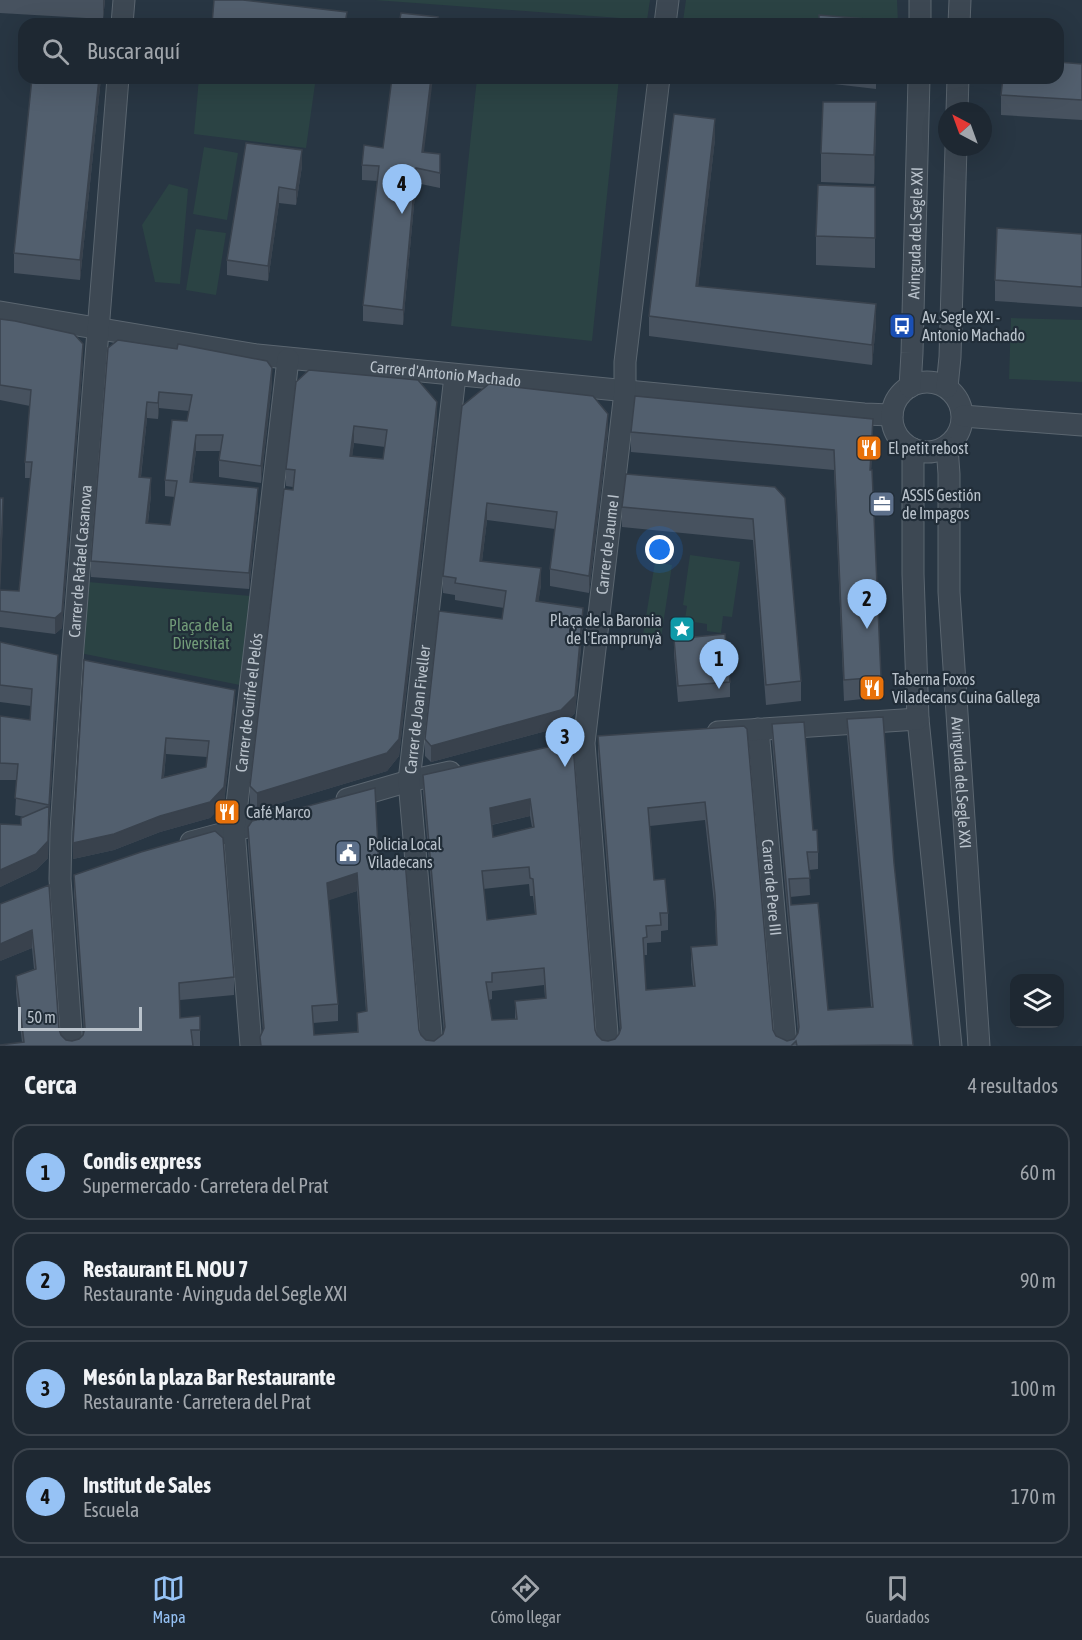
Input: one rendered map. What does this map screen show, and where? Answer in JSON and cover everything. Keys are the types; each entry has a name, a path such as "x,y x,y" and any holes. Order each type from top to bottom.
{"street":[{"path":"122,18 124,0"},
{"path":"666,18 668,0"},
{"path":"920,0 920,18"},
{"path":"959,18 960,0"},
{"name":"Carrer de Rafael Casanova","path":"72,1046 60,879 62,658 99,328 118,84"},
{"name":"Carrer de Jaume I","path":"608,1046 583,743 625,392 625,362 658,84"},
{"name":"Avinguda del Segle XXI","path":"910,387 919,84"},
{"path":"957,102 958,84"},
{"path":"947,387 950,357 956,156"},
{"name":"Carrer d'Antonio Machado","path":"0,312 288,359 892,415"},
{"name":"Carrer de Guifré el Pelós","path":"251,1046 234,830 288,359"},
{"name":"Carrer de Joan Fiveller","path":"432,1046 409,781 455,376"},
{"path":"928,382 947,387 958,400 963,416 959,434 947,447 930,452 913,449 897,436 893,426 892,415 897,399 910,387 928,382"},
{"path":"963,416 1082,425"},
{"name":"Avinguda del Segle XXI","path":"947,447 949,592 980,1046"},
{"path":"913,449 913,574 918,719 951,1046"},
{"path":"62,658 94,664"},
{"path":"227,691 249,696"},
{"path":"700,733 918,719"},
{"name":"Carrer de Pere III","path":"758,729 786,1046"},
{"path":"330,803 409,781 464,769"},
{"path":"173,848 297,813"},
{"path":"41,888 60,879 82,873"}],"green space":[{"path":"375,0 650,0 647,18 620,18"},
{"path":"686,0 897,0 898,18 683,18"},
{"path":"198,84 315,84 306,148 194,134"},
{"path":"476,84 618,84 592,341 451,326"},
{"path":"204,147 238,153 227,220 193,214"},
{"path":"169,184 188,189 180,284 155,282 142,225"},
{"path":"196,229 226,233 216,295 186,290"},
{"path":"1011,318 1082,320 1082,382 1009,379"},
{"path":"690,555 740,562 732,617 723,616 721,633 707,631 707,624 694,622 692,634 683,632 687,606 683,605"},
{"path":"655,562 672,565 661,638 643,635"},
{"name":"Plaça de la Diversitat","path":"88,582 251,596 240,685 80,653"}],"building":[{"path":"214,0 243,0 347,12 346,18 212,18"},
{"path":"401,13 438,17 438,18 400,18"},
{"path":"819,15 854,18 819,18"},
{"path":"1064,62 1082,64 1082,100 1001,95 1002,84 1064,84"},
{"path":"31,84 98,84 80,260 14,253"},
{"path":"391,84 430,84 422,152 440,154 440,173 416,168 403,310 363,305 379,166 362,165 364,145 383,148"},
{"path":"823,102 876,102 874,155 821,153"},
{"path":"674,114 715,119 696,286 876,304 872,345 649,316"},
{"path":"246,143 302,150 296,190 279,187 268,266 227,260"},
{"path":"818,185 875,187 875,238 816,236"},
{"path":"997,228 1082,234 1082,287 995,280"},
{"path":"0,319 74,334 83,344 62,612 55,618 0,611 0,590 19,591 32,462 25,462 31,390 0,385"},
{"path":"118,340 177,349 178,344 267,361 272,368 261,466 219,460 223,435 196,435 190,482 258,488 249,573 91,561 108,348","holes":["159,392 192,395 187,421 172,420 165,480 177,481 170,525 146,523 151,478 139,477 147,402 158,403"]},
{"path":"309,370 418,380 437,402 399,739 387,753 257,793 250,786 284,489 293,490 295,470 286,469 296,382","holes":["354,426 387,430 383,459 350,456"]},
{"path":"489,384 593,396 608,414 589,576 550,569 557,512 487,503 480,561 541,568 536,601 583,608 575,696 561,710 431,746 425,739 439,611 502,619 506,591 455,583 456,578 443,576 462,406"},
{"path":"635,396 873,419 870,470 872,470 881,677 844,680 834,450 631,432"},
{"path":"626,474 775,487 785,498 801,681 766,685 753,519 622,507"},
{"path":"0,498 3,498 0,581"},
{"path":"725,634 730,682 678,686 674,639"},
{"path":"0,642 58,655 49,805 15,798 18,764 0,763 0,716 30,720 32,689 0,685"},
{"path":"84,660 235,690 224,787 210,802 160,816 114,834 73,843","holes":["166,738 209,741 206,767 162,778"]},
{"path":"883,717 894,863 913,1045 797,1046 796,1041 791,1046 261,1046 260,1037 264,1028 248,827 252,821 375,788 379,867 405,860 419,1030 426,1040 434,1041 443,1034 445,1027 423,775 570,742 573,744 595,1030 602,1040 608,1041 615,1039 621,1028 598,736 744,726 747,729 773,1030 776,1036 787,1041 794,1039 799,1027 772,724 804,722 813,830 817,830 818,852 807,852 810,878 789,879 791,905 818,903 828,1010 873,1007 847,719","holes":["530,799 534,827 493,837 490,808","705,802 715,895 717,945 691,947 695,986 646,990 643,938 647,937 646,926 661,925 660,913 668,913 665,879 654,880 648,808","529,867 530,878 533,879 536,914 487,920 482,871","357,873 367,1011 357,1013 358,1032 314,1035 312,1006 338,1004 327,883","544,968 546,998 515,1001 517,1019 492,1020 486,982 492,982 492,973"]},
{"path":"49,806 48,841 36,854 0,870 0,824 21,825 21,818"},
{"path":"215,831 223,838 234,977 179,983 180,1018 200,1016 200,1030 191,1030 193,1046 0,1046 24,1042 16,976 36,969 32,930 0,944 0,904 49,885 59,1029 66,1040 79,1039 85,1028 74,875 141,852"}],"place":[{"name":"Institut de Sales","path":"402,214"},
{"name":"Av. Segle XXI - Antonio Machado","path":"902,326"},
{"name":"El petit rebost","path":"869,448"},
{"name":"ASSIS Gestión de Impagos","path":"882,504"},
{"name":"Plaça de la Baronia de l'Eramprunyà","path":"682,629"},
{"name":"Restaurant EL NOU 7","path":"867,629"},
{"name":"Taberna Foxos Viladecans Cuina Gallega","path":"872,688"},
{"name":"Condis express","path":"719,689"},
{"name":"Mesón la plaza Bar Restaurante","path":"565,767"},
{"name":"Café Marco","path":"227,812"},
{"name":"Policia Local Viladecans","path":"348,853"}]}
